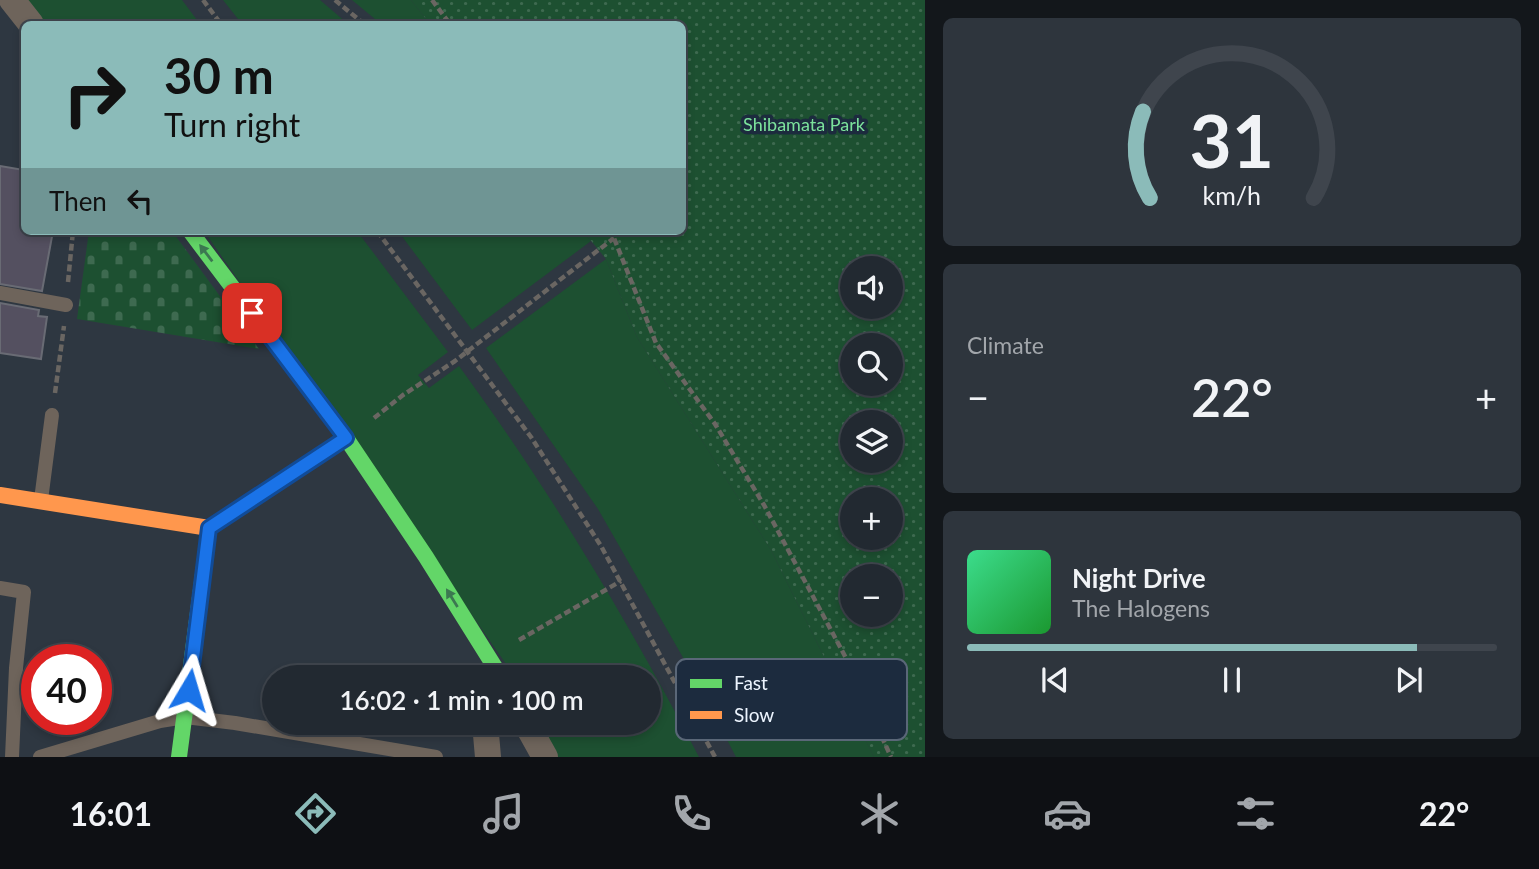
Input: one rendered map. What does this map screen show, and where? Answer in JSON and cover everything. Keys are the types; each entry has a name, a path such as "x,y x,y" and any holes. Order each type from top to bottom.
{"street":[{"path":"12,0 29,21"},
{"path":"193,235 346,438 426,557 487,665"},
{"path":"0,495 209,528 346,438"},
{"path":"179,757 209,528"},
{"path":"486,735 488,757"},
{"path":"533,735 545,757"}],"lane":[{"path":"0,293 66,305"},
{"path":"41,501 52,415"},
{"path":"0,588 24,592 16,668 12,757"},
{"path":"40,757 160,721 186,717 436,757"}],"path":[{"path":"203,0 219,21"},
{"path":"335,0 360,21"},
{"path":"432,0 448,21"},
{"path":"380,235 531,438 601,546 676,684"},
{"path":"611,235 656,342 715,424 764,505 846,659"},
{"path":"374,418 403,395 455,361 614,238"},
{"path":"521,639 621,581"},
{"path":"706,740 715,757"},
{"path":"883,740 891,757"}],"green space":[{"path":"27,0 182,0 198,21 43,21"},
{"path":"223,0 320,0 344,21 240,21"},
{"path":"352,0 411,0 428,21 377,21"},
{"name":"Shibamata Park","path":"411,0 925,0 925,757 874,757 866,740 907,740 907,659 825,659 771,550 637,337 606,259 586,235 686,235 686,21 428,21"},
{"path":"88,235 175,235 259,349 77,319"},
{"path":"207,235 360,235 448,352 418,375 429,388 459,366 556,508 649,665 507,665"},
{"path":"401,235 586,235 591,241 472,330"},
{"path":"606,259 637,337 771,550 825,659 684,659 598,509 486,348"},
{"path":"661,687 676,715 676,740 690,740 699,757 557,757 545,735 661,735"},
{"path":"727,740 866,740 874,757 736,757"}],"building":[{"path":"0,166 21,170 21,235 52,235 42,291 0,284"},
{"path":"0,303 39,310 38,316 47,317 41,359 0,353"}],"traffic: fast":[{"path":"193,235 346,438 426,557 494,665"},
{"path":"179,757 209,528 346,438"}],"traffic: slow":[{"path":"0,495 209,528"}],"route":[{"path":"189,690 209,528 346,438 252,313"}]}
